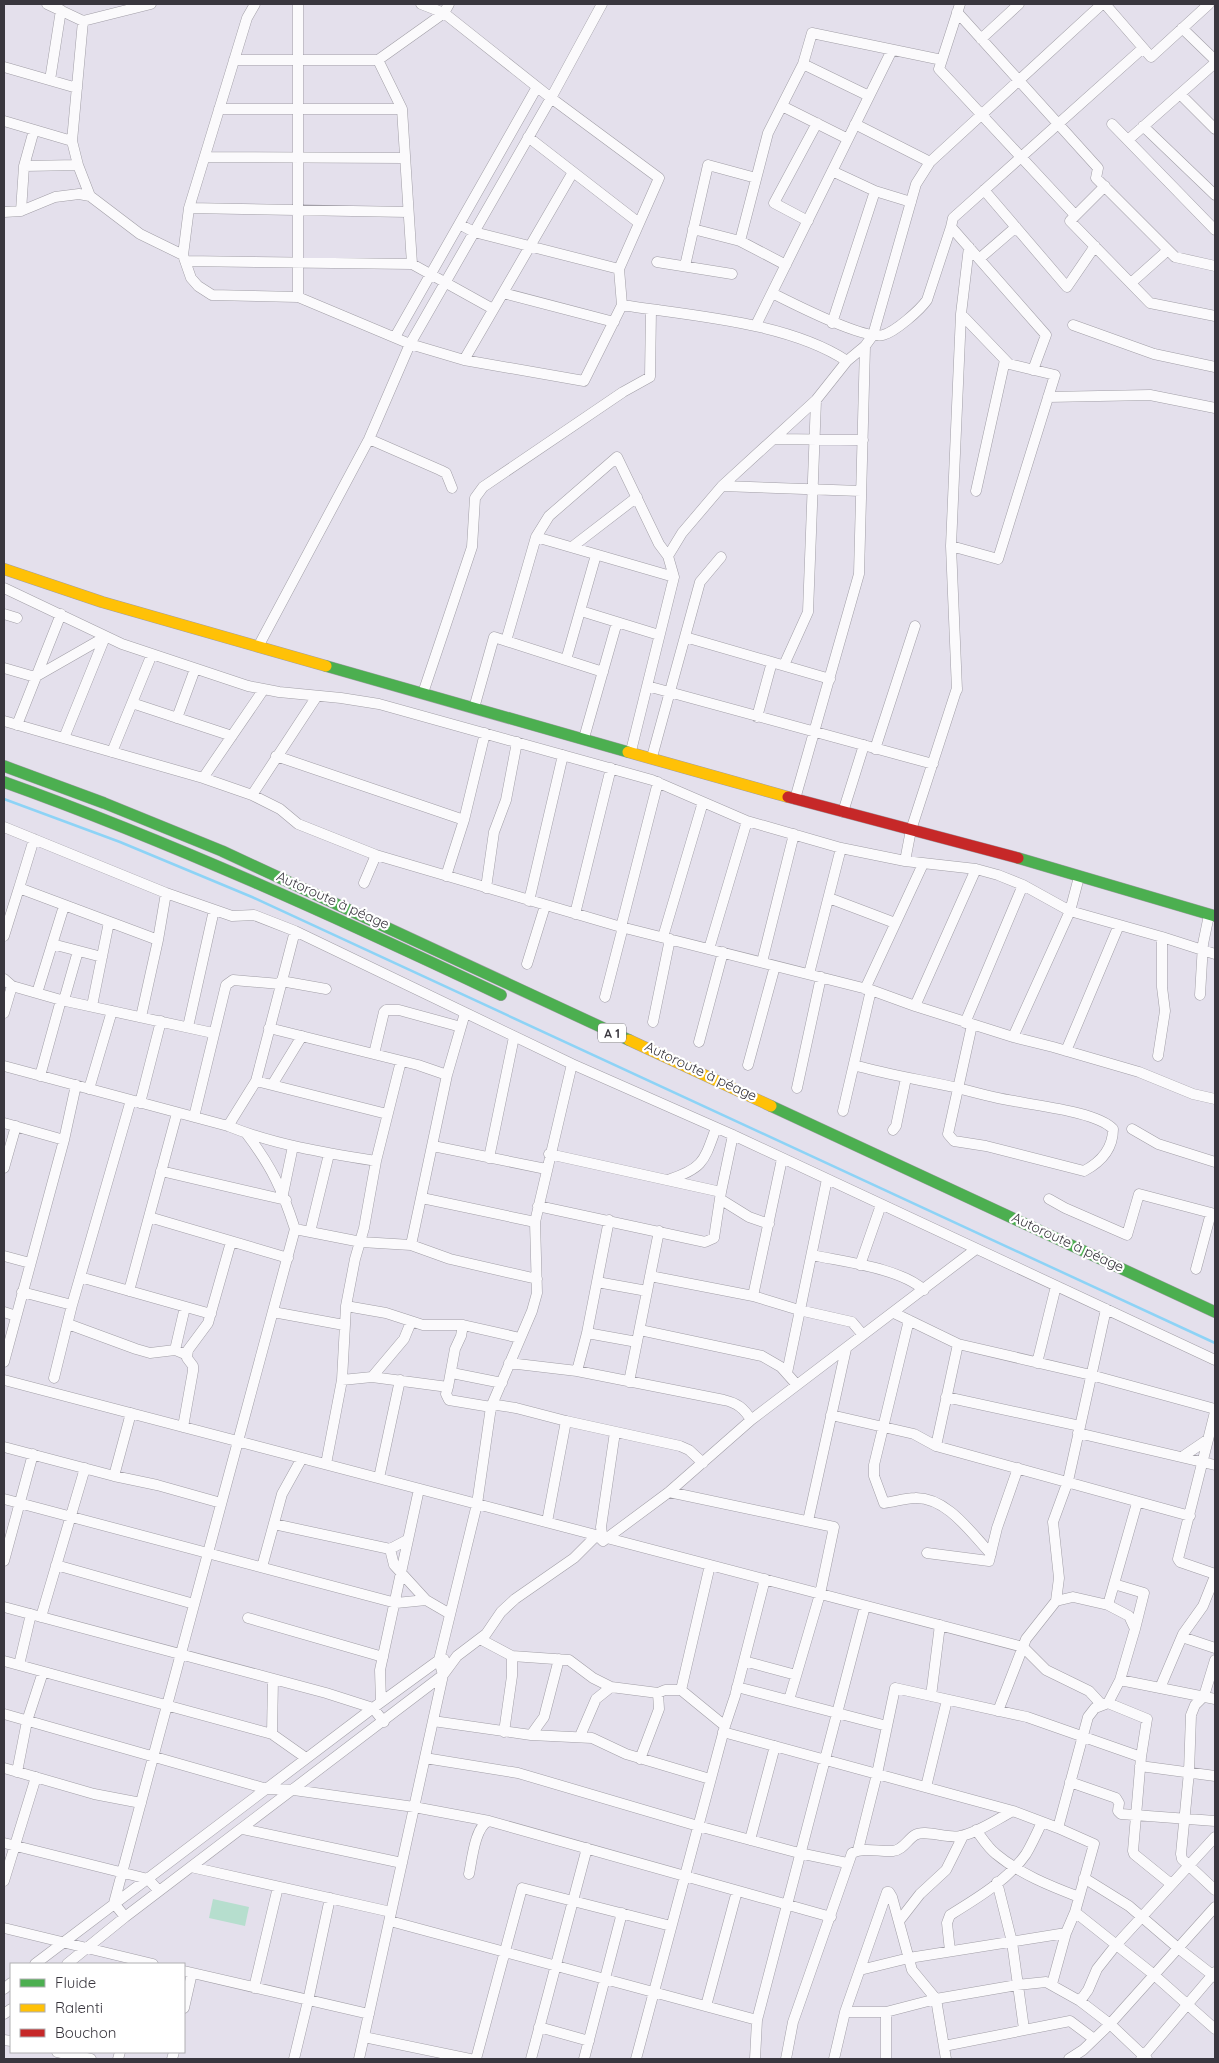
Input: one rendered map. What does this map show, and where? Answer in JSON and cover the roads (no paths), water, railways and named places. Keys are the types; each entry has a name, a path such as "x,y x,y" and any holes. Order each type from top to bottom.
{"main road":[{"path":"4,570 102,602 259,645 795,799 1010,856 1212,916"},
{"name":"A 1","path":"4,766 113,806 222,851 1215,1312"},
{"name":"Autoroute à péage","path":"4,782 67,804 188,852 515,1001"}],"street":[{"path":"47,4 83,21 136,6 150,4"},
{"path":"73,16 74,4"},
{"path":"255,4 247,18 189,208 184,258 191,278 198,286 212,295 298,297 410,344 464,360 584,381 622,305 619,269 659,178 551,98 446,9 421,4"},
{"path":"298,4 298,297"},
{"path":"259,645 369,439 410,344 551,98 602,4"},
{"path":"981,39 1019,4"},
{"path":"668,556 682,533 722,486 816,400 848,361 865,346 873,335 916,184 930,162 1103,4 1151,57 1209,4"},
{"path":"958,8 981,39 1098,168 1096,178 1175,258 1215,266"},
{"path":"958,8 939,68 1075,215"},
{"path":"234,60 378,60 446,9"},
{"path":"50,80 61,10"},
{"path":"83,21 72,141 78,165 90,196"},
{"path":"1128,140 1215,62 1182,28"},
{"path":"740,241 768,133 803,64 812,33 942,60"},
{"path":"772,293 832,323 873,335 882,336 895,329 921,308 927,300 953,218 1143,48"},
{"path":"756,325 892,50"},
{"path":"378,60 402,109 412,264"},
{"path":"803,64 869,96"},
{"path":"4,67 77,88"},
{"path":"395,337 538,87"},
{"path":"1180,94 1215,129"},
{"path":"782,106 848,139"},
{"path":"220,109 402,109"},
{"path":"4,121 72,141"},
{"path":"808,220 774,203 816,123"},
{"path":"855,124 930,162"},
{"path":"1112,124 1215,230"},
{"path":"1143,126 1215,195"},
{"path":"21,211 24,166 34,130"},
{"path":"528,137 639,223"},
{"path":"205,157 405,158"},
{"path":"24,166 78,165"},
{"path":"685,266 708,165 756,178"},
{"path":"464,360 573,172"},
{"path":"832,172 875,191 911,202"},
{"path":"1105,186 1070,221 1150,302 1215,316"},
{"path":"984,190 1067,288 1095,246"},
{"path":"832,323 875,191"},
{"path":"4,212 21,211 55,197 79,194 90,196 140,234 184,258 412,264 493,309"},
{"path":"189,208 408,212"},
{"path":"460,224 474,232 619,269"},
{"path":"951,227 1046,335 1034,370"},
{"path":"979,259 1016,227"},
{"path":"693,229 740,241 786,265"},
{"path":"905,860 911,830 957,689 951,546 961,314 969,248"},
{"path":"1131,283 1168,250"},
{"path":"657,262 732,274"},
{"path":"503,293 614,322"},
{"path":"622,305 756,325 829,349 848,361"},
{"path":"423,693 472,546 475,498 484,487 623,392 650,377 651,310"},
{"path":"951,546 998,559 1055,375 1009,364 961,314"},
{"path":"1073,325 1154,354 1215,367"},
{"path":"795,799 859,574 865,346"},
{"path":"976,491 1005,360"},
{"path":"1048,397 1150,395 1215,408"},
{"path":"784,665 808,612 816,400"},
{"path":"369,439 446,473 452,488"},
{"path":"774,439 862,440"},
{"path":"506,641 536,537 549,516 617,458 659,544 668,556 674,577 630,751"},
{"path":"722,486 861,491"},
{"path":"572,547 637,498"},
{"path":"536,537 674,577"},
{"path":"566,660 596,554"},
{"path":"605,997 655,781 655,758 685,636 700,582 721,557"},
{"path":"4,588 105,637 248,686 379,704 655,781 747,821 842,848 923,864 976,869 998,875 1023,885 1070,911 1215,954"},
{"path":"581,611 659,635"},
{"path":"4,614 17,618"},
{"path":"17,725 61,614"},
{"path":"584,738 617,622"},
{"path":"875,748 915,626"},
{"path":"685,636 830,679"},
{"path":"4,668 35,677 105,637"},
{"path":"64,738 105,637"},
{"path":"474,708 494,637 603,672"},
{"path":"112,752 152,654"},
{"path":"757,716 772,662"},
{"path":"177,718 195,669"},
{"path":"647,686 933,764"},
{"path":"203,778 264,689"},
{"path":"252,795 276,756 318,696"},
{"path":"132,703 232,736"},
{"path":"4,721 203,778 252,795 280,809 298,824 376,855 545,906 868,990 968,1024 1139,1072 1193,1094 1215,1099"},
{"path":"446,876 464,820 485,733"},
{"path":"486,888 494,832 506,800 517,742"},
{"path":"843,812 864,745"},
{"path":"529,901 563,755"},
{"path":"276,756 464,820"},
{"path":"575,914 611,768"},
{"path":"653,1022 667,938 703,802"},
{"path":"709,949 747,821"},
{"path":"4,827 166,893 232,916 254,915 295,931 572,1064 734,1136 1215,1360"},
{"path":"762,962 794,834"},
{"path":"4,936 34,839"},
{"path":"809,974 842,848"},
{"path":"364,883 376,855"},
{"path":"843,1111 868,990 895,923 923,864"},
{"path":"915,1006 976,869"},
{"path":"1013,1037 1070,911 1078,876"},
{"path":"854,1065 906,1078 958,1088 1094,1118 1107,1123 1113,1129 1113,1135 1105,1156 1084,1171 986,1146 954,1141 948,1134 958,1088 968,1024 1023,885"},
{"path":"19,888 158,940"},
{"path":"141,1017 166,893"},
{"path":"828,898 895,923"},
{"path":"37,993 64,906"},
{"path":"527,964 545,906"},
{"path":"188,1027 214,910"},
{"path":"1200,995 1202,949 1212,916"},
{"path":"92,1006 109,922"},
{"path":"1066,1052 1119,925"},
{"path":"228,1126 256,1081 280,982 295,931"},
{"path":"1158,1056 1166,1011 1162,987 1162,937"},
{"path":"52,944 102,957"},
{"path":"40,1076 78,950"},
{"path":"699,1042 723,952"},
{"path":"748,1065 775,966"},
{"path":"797,1088 821,978"},
{"path":"4,979 12,986 63,1000 213,1032"},
{"path":"194,1117 223,991 228,981 280,982 326,989"},
{"path":"4,1013 12,986"},
{"path":"374,1054 386,1010 400,1010 461,1027"},
{"path":"89,1089 112,1011"},
{"path":"411,1246 447,1075 466,1013"},
{"path":"54,1378 80,1277 161,1021"},
{"path":"269,1028 401,1061 447,1075"},
{"path":"272,1085 302,1036"},
{"path":"490,1158 514,1036"},
{"path":"326,1464 342,1380 346,1306 355,1259 361,1242 376,1161 401,1061"},
{"path":"359,2059 443,1675 439,1660 477,1504 486,1453 491,1407 532,1311 537,1293 534,1222 572,1064"},
{"path":"4,1066 228,1126 293,1146 376,1161"},
{"path":"893,1130 896,1126 906,1078"},
{"path":"256,1081 387,1114"},
{"path":"4,1362 64,1140 76,1086"},
{"path":"129,1291 177,1113"},
{"path":"4,1123 64,1140"},
{"path":"4,1168 16,1126"},
{"path":"667,1180 696,1169 705,1159 716,1128"},
{"path":"1132,1129 1158,1144 1215,1162"},
{"path":"114,1903 295,1229 284,1197 265,1158 246,1133"},
{"path":"538,1206 705,1242 710,1241 714,1238 720,1196 734,1136"},
{"path":"284,1197 293,1146"},
{"path":"433,1146 546,1169"},
{"path":"310,1232 329,1154"},
{"path":"549,1154 667,1180 720,1196 749,1217 768,1224"},
{"path":"753,1296 782,1159"},
{"path":"162,1171 284,1197"},
{"path":"786,1373 827,1179"},
{"path":"1049,1199 1065,1208 1127,1234 1139,1194 1213,1213 1196,1269"},
{"path":"422,1198 534,1222"},
{"path":"860,1265 881,1205"},
{"path":"149,1218 288,1258"},
{"path":"577,1371 587,1333 609,1220"},
{"path":"295,1229 361,1242 411,1246 450,1259 537,1279"},
{"path":"629,1382 659,1231"},
{"path":"183,1426 193,1371 187,1354 190,1345 204,1329 211,1314 231,1242"},
{"path":"68,1963 125,1917 384,1722 443,1675 457,1656 480,1639 501,1612 515,1599 669,1492 751,1420 976,1249"},
{"path":"4,1256 30,1263"},
{"path":"812,1256 860,1265 909,1279 924,1290"},
{"path":"650,1276 753,1296 800,1310 852,1322 863,1335"},
{"path":"80,1277 211,1314"},
{"path":"597,1282 647,1291"},
{"path":"1037,1363 1056,1286"},
{"path":"22,1292 72,1305"},
{"path":"346,1306 386,1313 431,1327 463,1325 520,1338"},
{"path":"175,1350 185,1307"},
{"path":"998,1711 1026,1639 1056,1601 1059,1578 1053,1522 1068,1481 1106,1309"},
{"path":"4,1312 16,1316"},
{"path":"273,1312 344,1325"},
{"path":"894,1312 958,1344 1091,1376 1215,1410 1178,1560 1215,1575 1203,1606 1182,1637 1160,1688"},
{"path":"909,1320 874,1465 874,1476 884,1503 914,1498 928,1500 943,1506 991,1554"},
{"path":"372,1377 404,1339 411,1322"},
{"path":"68,1324 150,1353 175,1350 187,1354"},
{"path":"463,1325 461,1336 455,1346 452,1373 446,1394 449,1400 491,1407 497,1405 516,1408 680,1446 689,1450 703,1463"},
{"path":"640,1330 762,1356 774,1361 797,1385"},
{"path":"587,1333 637,1342"},
{"path":"936,1446 958,1344"},
{"path":"808,1521 846,1349"},
{"path":"509,1363 577,1371 735,1403 742,1408 751,1420"},
{"path":"452,1373 502,1383"},
{"path":"342,1380 372,1377 448,1387"},
{"path":"4,1380 1023,1647 1046,1670 1089,1692 1105,1704 1147,1719 1141,1761 1133,1846 1134,1854 1171,1884"},
{"path":"379,1478 400,1380"},
{"path":"946,1397 1215,1465"},
{"path":"114,1476 131,1413"},
{"path":"831,1415 914,1434 936,1446 1190,1516"},
{"path":"546,1522 566,1421"},
{"path":"602,1538 601,1527 615,1432"},
{"path":"1182,1458 1208,1440"},
{"path":"4,1447 222,1503"},
{"path":"4,1561 33,1454"},
{"path":"262,1568 282,1494 302,1458"},
{"path":"19,1665 56,1565 85,1468"},
{"path":"927,1553 989,1561 1018,1468"},
{"path":"384,1722 377,1705 380,1670 396,1603 407,1540 419,1489"},
{"path":"669,1492 834,1527 820,1594 789,1700"},
{"path":"4,1499 396,1603 426,1600"},
{"path":"1108,1605 1137,1502"},
{"path":"274,1524 390,1549 407,1540"},
{"path":"390,1549 392,1560 401,1573 426,1600 450,1614"},
{"path":"56,1565 194,1604"},
{"path":"681,1690 710,1565"},
{"path":"636,2059 765,1580"},
{"path":"1058,1828 1088,1717 1095,1708 1105,1704 1120,1680 1144,1593 1114,1584"},
{"path":"1056,1601 1073,1597 1108,1605 1129,1616 1135,1629"},
{"path":"755,2059 757,2020 799,1853 865,1606"},
{"path":"4,1607 180,1655 377,1705"},
{"path":"248,1618 383,1657"},
{"path":"931,1696 940,1625"},
{"path":"1182,1637 1215,1648"},
{"path":"480,1639 512,1656 569,1660 593,1678 611,1687 658,1694 665,1690 681,1690 724,1729 775,1746 1012,1811 1094,1844 1052,1984"},
{"path":"36,1963 377,1705 439,1660 457,1656"},
{"path":"504,1732 512,1676 512,1656"},
{"path":"531,1735 544,1717 559,1659"},
{"path":"1215,1660 1204,1696 1195,1705 1191,1715 1189,1772 1180,1854 1182,1859 1215,1890"},
{"path":"4,1661 272,1734 306,1758"},
{"path":"744,1661 796,1675"},
{"path":"17,1772 26,1721 43,1672"},
{"path":"272,1734 273,1679"},
{"path":"1120,1680 1215,1698"},
{"path":"580,1736 596,1700 611,1687"},
{"path":"737,1688 887,1726"},
{"path":"858,1850 878,1774 895,1688 1027,1717 1083,1736 1141,1761 1215,1776"},
{"path":"640,1758 659,1709 658,1694"},
{"path":"926,1787 946,1700"},
{"path":"4,1714 266,1788 294,1790 414,1807 489,1821 831,1917"},
{"path":"433,1721 531,1735 592,1738 620,1752 710,1779"},
{"path":"750,1840 775,1746"},
{"path":"425,1758 518,1774 698,1826 799,1853 847,1863"},
{"path":"4,1768 108,1798 141,1803"},
{"path":"4,1881 36,1777"},
{"path":"1070,1782 1116,1798 1119,1803 1118,1812 1121,1814 1215,1821"},
{"path":"786,2059 793,2022 852,1853 858,1850 895,1851 907,1844 915,1835 927,1833 949,1838 963,1836 1012,1811"},
{"path":"469,1874 481,1825 489,1821"},
{"path":"950,1951 947,1923 950,1915 1015,1867 1026,1853 1042,1822"},
{"path":"243,1828 402,1863"},
{"path":"976,1830 995,1854 1043,1883 1079,1897"},
{"path":"899,1921 920,1894 946,1870 963,1836"},
{"path":"1080,2000 1088,1990 1097,1970 1116,1945 1215,1837"},
{"path":"4,1843 148,1878 160,1891"},
{"path":"531,2059 587,1848"},
{"path":"192,1867 330,1898 505,1952 757,2020"},
{"path":"845,2012 886,2012 936,1999 1046,1982 1080,2000 1110,2024 1144,2058 1215,1974 1178,1948 1129,1906 1084,1878"},
{"path":"997,1882 1012,1942 1024,2029"},
{"path":"254,1988 278,1887"},
{"path":"476,2059 522,1888 671,1926"},
{"path":"706,2006 737,1891"},
{"path":"834,2059 845,2012 886,1892 890,1892 892,1897 912,1970 936,1999 946,2059"},
{"path":"294,2059 330,1898"},
{"path":"114,1903 125,1917"},
{"path":"1069,2059 1110,2024 1215,1907"},
{"path":"1075,1912 1153,1974 1215,2029"},
{"path":"584,2059 622,1913"},
{"path":"4,1928 63,1941 83,1951 140,1963"},
{"path":"860,1970 909,1958 1066,1933"},
{"path":"78,1963 83,1951"},
{"path":"185,1999 188,1972 369,2014"},
{"path":"886,2012 886,2059"},
{"path":"944,2046 1070,2021 1094,2039"},
{"path":"539,2027 589,2041"},
{"path":"364,2037 470,2059"},
{"path":"62,2053 91,2059"}],"waterway":[{"path":"4,799 120,842 252,897 1215,1343"}]}
